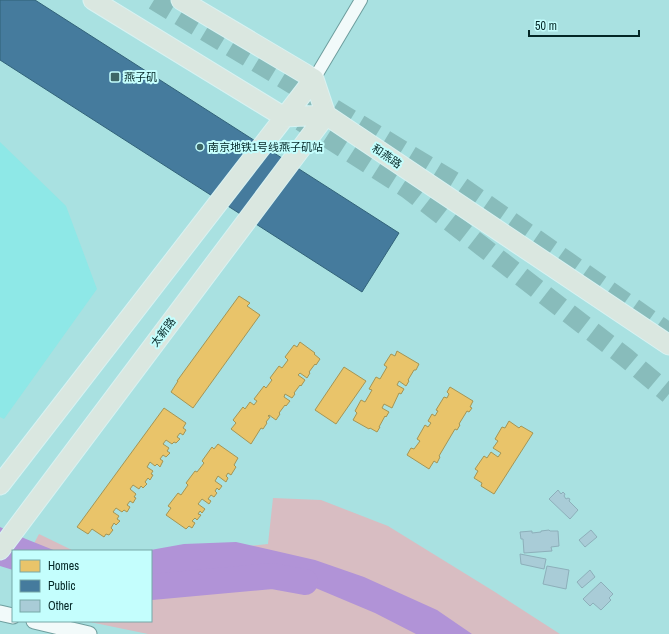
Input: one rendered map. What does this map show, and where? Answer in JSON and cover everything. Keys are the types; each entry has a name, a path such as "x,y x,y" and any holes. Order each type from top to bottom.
{"main road":[{"path":"93,0 284,117 326,115 314,79 180,0"},
{"path":"0,485 314,79"},
{"name":"和燕路","path":"326,115 668,342"},
{"name":"太新路","path":"0,550 326,115"}],"street":[{"path":"314,79 361,0"},
{"path":"0,613 12,616"},
{"path":"38,622 89,634"}],"shaded area":[{"path":"0,142 66,206 97,289 4,419 0,417"},
{"path":"273,498 321,500 388,526 560,634 148,634 90,622 152,622 152,556 268,544"},
{"path":"0,527 54,550 12,550 12,570 0,566"},
{"path":"39,534 72,550 31,550"},
{"path":"236,542 315,560 364,577 437,610 472,634 416,634 375,613 306,584 254,573 214,571 152,579 152,550 151,550 184,544"}],"building: Homes":[{"path":"239,296 250,303 247,306 260,315 193,408 171,392 177,381"},
{"path":"300,342 315,353 314,354 320,359 309,372 310,373 307,378 300,373 298,375 305,380 301,386 300,385 292,398 285,394 284,397 290,401 279,413 280,414 276,420 269,415 268,416 270,417 266,422 267,423 263,429 261,428 251,444 231,429 236,423 233,420 243,407 245,409 250,402 254,405 257,401 254,399 264,386 266,388 272,380 270,378 279,366 282,368 288,360 285,357 294,345 297,347"},
{"path":"397,351 419,364 408,380 409,381 406,386 399,381 397,385 404,389 401,394 399,393 392,408 384,404 382,408 389,412 386,417 385,416 377,432 353,420 357,413 355,411 361,400 365,402 372,390 369,389 376,377 380,379 387,367 384,365 391,354 395,356"},
{"path":"344,367 366,381 336,424 315,410"},
{"path":"450,387 473,401 470,407 472,408 469,412 467,411 457,430 455,429 439,456 440,457 437,463 434,461 429,469 407,455 411,448 414,449 420,441 417,439 425,425 428,427 431,423 428,421 432,414 435,416 438,411 436,410 444,397 447,398 449,394 447,392"},
{"path":"164,408 186,423 183,428 186,430 183,435 180,433 177,437 180,439 176,443 174,442 172,444 166,440 163,444 169,448 167,451 170,453 166,457 163,455 160,459 163,461 160,467 157,464 155,466 150,462 147,467 153,471 151,474 153,475 150,480 148,478 145,482 147,484 143,488 141,486 139,489 133,485 130,489 136,494 134,497 136,498 133,503 130,501 127,505 130,507 127,512 124,510 122,512 116,508 113,512 119,516 117,519 120,521 116,525 114,523 111,528 113,530 109,535 106,534 104,537 92,529 88,534 77,527"},
{"path":"509,421 519,428 521,426 533,433 494,494 481,486 482,483 474,478 478,471 475,469 484,456 487,458 491,452 498,457 501,453 493,448 498,441 495,439 502,427 505,428"},
{"path":"218,444 238,458 234,465 236,467 231,475 228,473 226,476 228,478 226,482 218,476 215,481 222,486 219,490 217,488 215,491 217,493 214,497 211,495 208,499 211,501 209,504 202,499 198,504 205,509 202,513 200,511 198,514 201,515 197,520 195,518 192,521 195,523 192,528 189,526 186,529 166,515 171,508 168,506 178,493 181,495 188,485 186,483 195,471 197,472 204,463 202,461 212,447 214,449"}],"building: Public":[{"name":"南京地铁1号线燕子矶站","path":"0,0 35,0 399,233 362,292 0,60"}],"building: Other":[{"path":"558,490 561,494 563,492 565,494 564,496 566,499 570,499 569,501 578,510 570,519 549,499"},
{"path":"549,530 558,531 559,546 551,547 552,551 524,553 523,539 521,539 520,532 532,531 532,533"},
{"path":"591,530 597,537 585,547 579,540"},
{"path":"520,554 546,559 544,569 521,564"},
{"path":"547,566 569,570 566,589 543,584"},
{"path":"590,570 595,577 582,588 577,582"},
{"path":"601,582 613,594 609,598 611,600 601,610 593,603 590,606 583,599"}],"waterway":[{"path":"152,587 272,576 305,582"}],"tunnel":[{"path":"154,0 456,183 669,333"},
{"path":"301,121 408,189 625,357 669,394"}],"place":[{"name":"燕子矶","path":"115,77"},
{"name":"南京地铁1号线燕子矶站","path":"200,147"}]}
